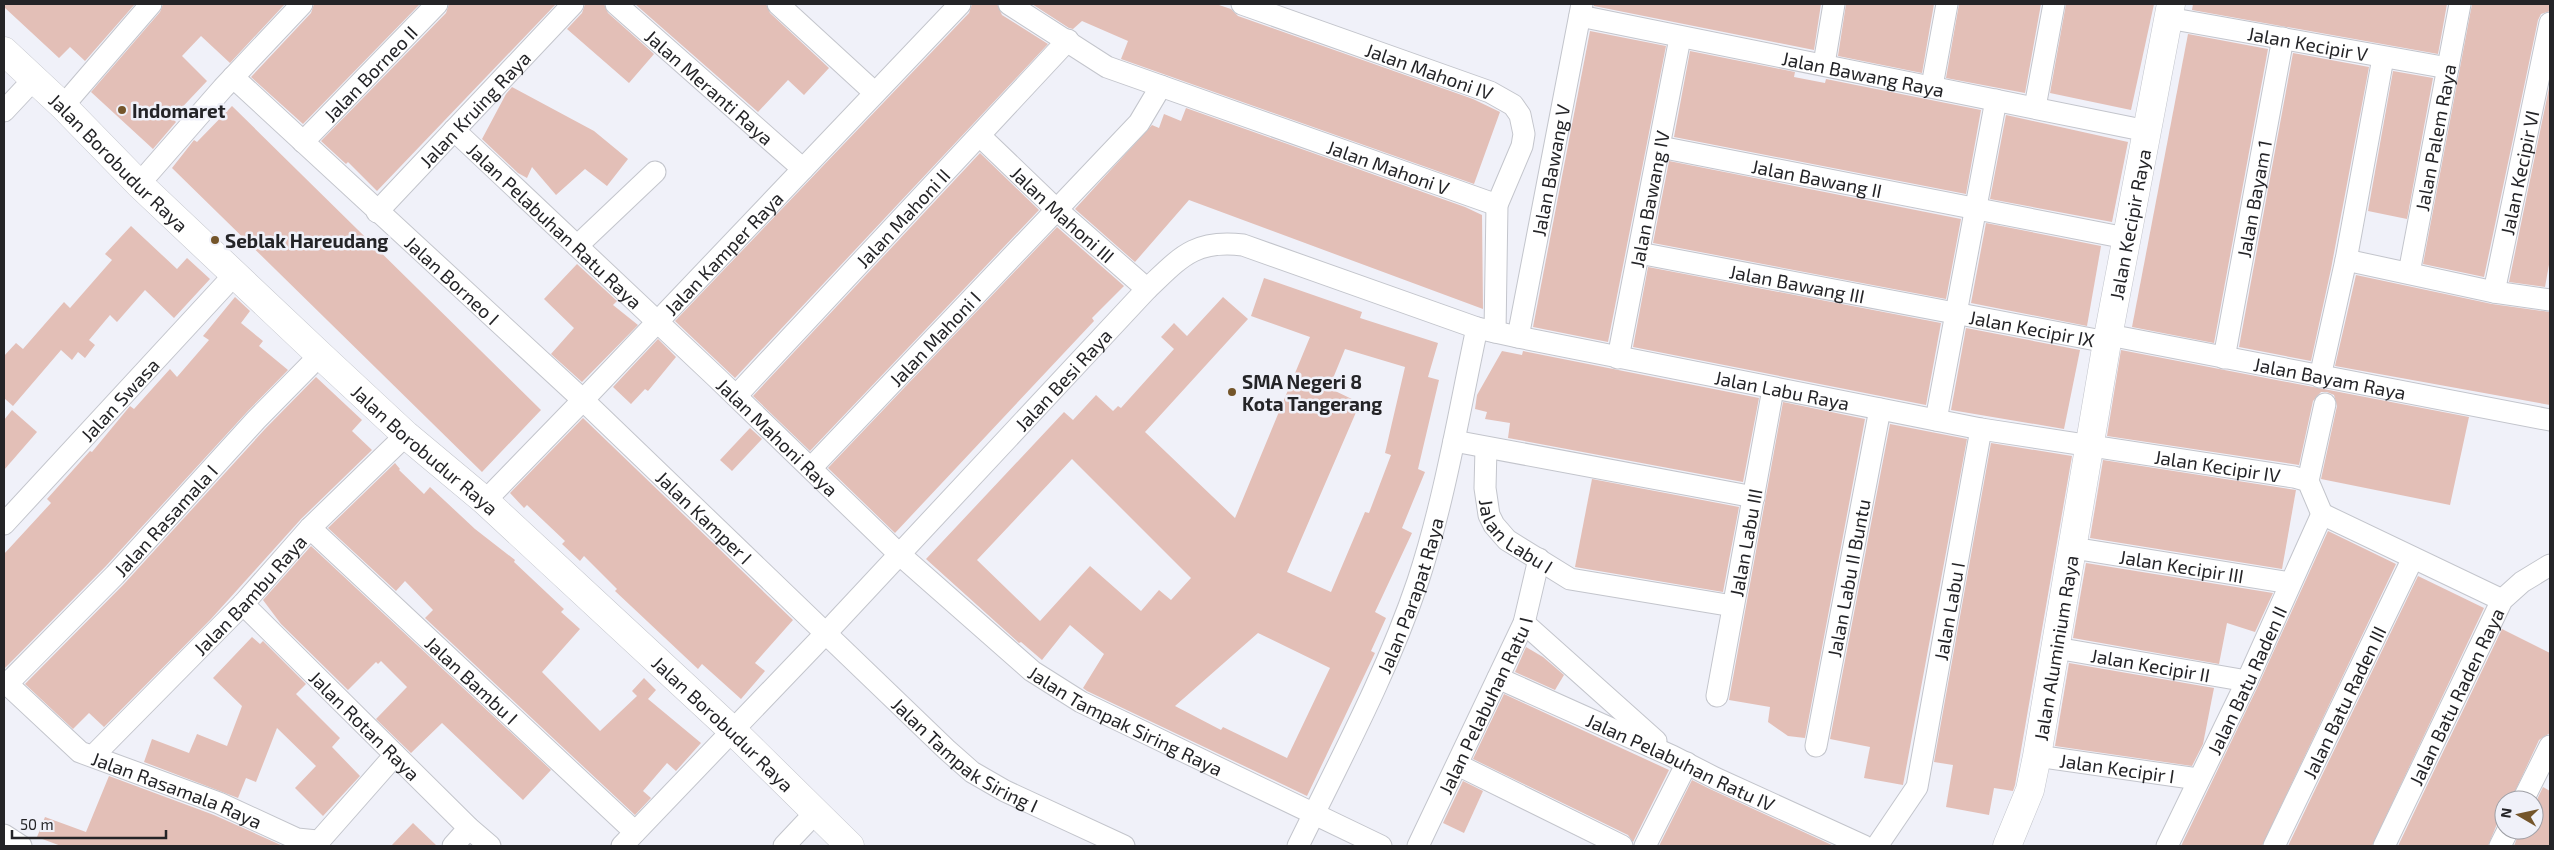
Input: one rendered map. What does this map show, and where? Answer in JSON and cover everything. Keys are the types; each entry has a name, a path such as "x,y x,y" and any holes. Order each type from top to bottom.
{"street":[{"path":"63,106 151,4"},
{"path":"139,184 302,4"},
{"name":"Jalan Borneo II","path":"303,142 437,4"},
{"name":"Jalan Kruing Raya","path":"377,212 573,4"},
{"name":"Jalan Meranti Raya","path":"616,4 803,169"},
{"path":"778,4 875,93"},
{"name":"Jalan Kamper Raya","path":"485,501 960,4"},
{"name":"Jalan Mahoni IV","path":"1242,4 1490,92 1510,102 1520,115 1524,125 1523,140 1497,205"},
{"path":"1824,64 1834,4"},
{"path":"1932,86 1948,4"},
{"path":"2035,107 2054,4"},
{"name":"Jalan Palem Raya","path":"2409,273 2460,4"},
{"name":"Jalan Mahoni V","path":"1018,6 1107,67 1497,205"},
{"name":"Jalan Bawang Raya","path":"1581,10 1680,38 1824,64 2147,132"},
{"name":"Jalan Bawang V","path":"1518,337 1581,10"},
{"name":"Jalan Kecipir V","path":"2169,11 2283,38 2384,58 2448,68"},
{"name":"Jalan Kecipir Raya","path":"2090,446 2126,238 2169,11"},
{"name":"Jalan Kecipir VI","path":"2494,292 2550,23"},
{"name":"Jalan Bawang IV","path":"1618,358 1680,38"},
{"name":"Jalan Bayam 1","path":"2224,358 2283,38"},
{"name":"Jalan Mahoni II","path":"736,396 1068,40"},
{"name":"Jalan Borobudur Raya","path":"4,51 63,106 139,184 320,355 406,434 485,501 732,730 850,846"},
{"path":"2320,377 2346,260 2384,58"},
{"name":"Jalan Borneo I","path":"234,77 377,212 583,400"},
{"path":"4,111 34,79"},
{"path":"1057,210 1139,123 1161,86"},
{"path":"1936,420 1974,208 1996,100"},
{"name":"Jalan Pelabuhan Ratu Raya","path":"454,130 657,321"},
{"name":"Jalan Mahoni III","path":"980,136 1057,210 1147,289"},
{"name":"Jalan Bawang II","path":"1660,147 2126,238"},
{"path":"577,246 655,172"},
{"path":"1486,330 1497,205"},
{"name":"Jalan Mahoni I","path":"811,468 1057,210"},
{"name":"Jalan Besi Raya","path":"629,839 826,633 898,553 1147,289 1176,262 1192,251 1207,245 1224,243 1243,245 1486,330"},
{"name":"Jalan Bawang III","path":"1639,253 1956,313"},
{"path":"2346,260 2494,292 2550,300"},
{"name":"Jalan Swasa","path":"4,524 235,274"},
{"name":"Jalan Kecipir IX","path":"1956,313 2108,339"},
{"name":"Jalan Mahoni Raya","path":"657,321 898,553"},
{"name":"Jalan Labu Raya","path":"1486,330 1880,410 1981,429 2090,446"},
{"name":"Jalan Parapat Raya","path":"1298,846 1402,625 1418,580 1454,441 1486,330"},
{"name":"Jalan Bayam Raya","path":"2108,339 2224,358 2550,420"},
{"name":"Jalan Rasamala I","path":"6,683 115,575 256,420 320,355"},
{"name":"Jalan Labu III","path":"1717,696 1773,389"},
{"name":"Jalan Kamper I","path":"583,400 826,633"},
{"path":"2325,404 2308,481 2322,514 2502,600"},
{"name":"Jalan Labu II Buntu","path":"1816,746 1880,410"},
{"name":"Jalan Labu I","path":"1877,846 1912,790 1916,787 1981,429"},
{"name":"Jalan Bambu Raya","path":"93,756 243,604 310,528 406,434"},
{"path":"1454,441 1754,497"},
{"name":"Jalan Kecipir IV","path":"2090,446 2308,481"},
{"name":"Jalan Aluminium Raya","path":"2007,846 2030,790 2038,756 2090,446"},
{"name":"Jalan Labu I","path":"1486,448 1486,502 1494,526 1507,540 1570,579 1733,606"},
{"name":"Jalan Batu Raden II","path":"2168,846 2322,514"},
{"name":"Jalan Bambu I","path":"310,528 629,839"},
{"name":"Jalan Kecipir III","path":"2074,548 2290,583"},
{"name":"Jalan Tampak Siring Raya","path":"898,553 1032,671 1056,688 1313,815 1381,846"},
{"name":"Jalan Batu Raden III","path":"2274,846 2413,558"},
{"name":"Jalan Pelabuhan Ratu I","path":"1418,846 1524,623 1539,559"},
{"name":"Jalan Batu Raden Raya","path":"2384,846 2502,600 2522,582 2550,565"},
{"name":"Jalan Rotan Raya","path":"243,604 469,828 490,846"},
{"path":"1524,623 1679,759 1645,846"},
{"name":"Jalan Tampak Siring I","path":"826,633 972,772 1005,791 1124,846"},
{"name":"Jalan Kecipir II","path":"2056,648 2246,681"},
{"name":"Jalan Pelabuhan Ratu IV","path":"1498,678 1679,759 1715,778 1864,846"},
{"name":"Jalan Rasamala Raya","path":"6,683 73,748 219,803 297,838 317,841 328,833 395,755"},
{"path":"2528,790 2550,746"},
{"name":"Jalan Kecipir I","path":"2038,756 2198,779"},
{"path":"1458,765 1622,846"},
{"path":"784,846 816,812"},
{"path":"453,846 469,828"},
{"path":"4,835 21,846"}],"building":[{"path":"4,4 135,4 85,61 70,47 59,58 4,7"},
{"path":"163,4 285,4 230,63 201,36 182,56 207,81 172,118 176,122 153,149 91,92 160,12"},
{"path":"314,4 420,4 303,124 251,77 311,13"},
{"path":"449,4 556,4 377,191 348,162 346,164 321,141 446,13"},
{"path":"585,4 604,4 608,13 654,54 629,83 567,29 582,13"},
{"path":"635,4 766,4 770,13 829,68 804,95 788,80 758,112"},
{"path":"972,4 997,4 1002,15 1048,44 735,378 675,321 969,13"},
{"path":"1032,4 1216,4 1231,9 1238,16 1473,99 1500,112 1474,184 1121,59 1128,41 1082,21 1073,29 1069,28"},
{"path":"1594,4 1821,4 1814,50 1594,6"},
{"path":"1846,4 1934,4 1922,73 1838,56"},
{"path":"1959,4 2041,4 2025,93 1946,78"},
{"path":"2066,4 2154,4 2131,110 2050,93"},
{"path":"2193,4 2447,4 2438,54 2192,10"},
{"path":"2472,4 2550,4 2550,11 2541,14 2538,20 2484,277 2423,264"},
{"path":"1590,31 1666,46 1608,342 1533,327"},
{"path":"2188,34 2268,49 2214,343 2132,327"},
{"path":"1690,51 1795,72 1794,77 1825,83 1826,79 1981,110 1966,194 1674,137"},
{"path":"2293,53 2369,67 2331,269 2311,361 2239,347"},
{"path":"2393,71 2433,78 2407,219 2368,211"},
{"path":"2550,83 2550,259 2545,287 2509,282"},
{"path":"512,87 594,131 628,159 607,186 585,169 556,195 532,167 527,178 518,173 482,139 506,94"},
{"path":"232,106 541,410 482,472 172,168 194,140 197,142"},
{"path":"1186,108 1465,207 1482,215 1483,309 1189,200 1135,262 1075,209 1152,125 1159,128 1164,114 1181,121"},
{"path":"2006,115 2128,142 2112,222 1990,199"},
{"path":"980,153 1039,210 810,451 753,396"},
{"path":"1669,161 1961,219 1946,299 1653,243"},
{"path":"1986,223 2101,246 2087,326 1971,303"},
{"path":"131,226 177,269 187,258 210,279 174,318 145,290 117,322 110,315 89,340 95,345 85,358 78,352 72,360 61,350 13,406 4,398 4,356 16,343 23,349 64,302 70,308 112,260 105,254"},
{"path":"1057,227 1124,286 1092,318 1094,321 895,533 828,468"},
{"path":"577,264 617,301 613,305 638,325 582,382 551,354 574,328 544,299"},
{"path":"1648,267 1941,323 1926,405 1633,347"},
{"path":"2356,275 2492,304 2550,312 2550,405 2335,366"},
{"path":"1264,278 1362,312 1360,318 1438,343 1428,377 1439,380 1418,469 1425,472 1402,528 1412,533 1375,612 1386,618 1371,651 1375,653 1307,796 1087,691 1083,688 1104,654 1070,625 1042,660 1021,642 1019,643 926,559 1064,412 1073,420 1096,395 1113,411 1118,406 1121,408 1174,349 1161,337 1174,323 1187,336 1223,297 1248,319 1145,432 1235,518 1310,337 1251,316","holes":["1345,349 1405,367 1385,453 1391,455 1369,513 1365,512 1331,592 1287,572 1360,403 1329,388","1072,459 1191,578 1171,600 1159,590 1141,611 1090,566 1040,621 977,560","1258,633 1330,668 1287,758 1223,727 1221,730 1175,706"]},
{"path":"235,297 250,311 241,323 263,341 259,346 288,370 106,566 4,669 4,554 51,503 47,499 90,451 92,452 130,406 134,409 170,369 177,377 209,340 203,336"},
{"path":"1966,328 2080,350 2064,429 1951,410"},
{"path":"658,339 676,357 648,391 645,389 631,404 613,387"},
{"path":"2121,350 2469,417 2450,505 2321,479 2337,406 2334,395 2327,392 2321,392 2313,401 2299,465 2107,436"},
{"path":"1502,351 1522,355 1523,351 1759,398 1743,482 1508,438 1510,423 1485,419 1487,412 1475,409 1477,395"},
{"path":"316,377 362,420 352,431 372,450 301,519 211,619 104,727 89,713 73,729 25,684 124,584 265,429"},
{"path":"1783,402 1865,419 1805,738 1788,736 1768,722 1770,707 1729,700"},
{"path":"12,410 37,432 4,470 4,420"},
{"path":"583,418 793,620 755,663 765,671 741,699 702,664 698,669 615,591 617,589 584,556 580,561 562,544 565,541 527,505 524,508 510,493"},
{"path":"1890,424 1967,439 1903,785 1864,778 1870,747 1830,739"},
{"path":"750,428 762,439 732,471 720,460"},
{"path":"1991,443 2072,456 2015,785 2013,791 1994,788 1989,815 1946,807 1953,765 1934,762"},
{"path":"2103,460 2296,490 2282,569 2090,538"},
{"path":"395,463 399,470 424,494 430,487 475,529 515,560 514,562 564,609 561,612 580,629 542,672 600,731 637,696 632,691 644,678 656,690 648,699 701,743 676,771 667,763 643,791 651,798 635,815 425,618 433,610 405,581 396,591 328,528"},
{"path":"1592,479 1739,507 1723,592 1575,567"},
{"path":"2328,531 2396,564 2262,846 2181,846 2258,686"},
{"path":"311,546 551,770 523,800 442,723 411,753 376,719 407,687 381,661 378,664 376,662 348,690 281,624 263,600"},
{"path":"2086,563 2273,593 2255,632 2227,623 2219,664 2073,638"},
{"path":"2418,576 2484,608 2372,846 2288,846"},
{"path":"2502,629 2550,653 2550,733 2539,740 2516,790 2494,790 2494,831 2488,846 2398,846"},
{"path":"252,637 260,644 263,641 306,684 296,694 340,738 332,747 360,776 323,816 295,788 316,766 277,728 256,782 246,778 238,798 144,762 152,739 189,753 197,734 227,746 242,706 213,678"},
{"path":"1526,647 1543,657 1564,675 1555,690 1515,672"},
{"path":"2069,663 2214,688 2203,744 2192,766 2055,746"},
{"path":"1504,694 1669,770 1633,842 1628,835 1473,759"},
{"path":"109,776 214,815 283,846 61,846 37,837 45,817 86,832"},
{"path":"1692,780 1710,789 1834,846 1659,846"},
{"path":"1463,781 1483,791 1464,833 1443,823"},
{"path":"2543,787 2550,791 2550,846 2514,846 2516,840 2544,840 2544,790 2542,790"},
{"path":"413,823 437,846 391,846"}],"place":[{"name":"Indomaret","path":"122,110"},
{"name":"Seblak Hareudang","path":"215,240"},
{"name":"SMA Negeri 8 Kota Tangerang","path":"1232,392"}]}
